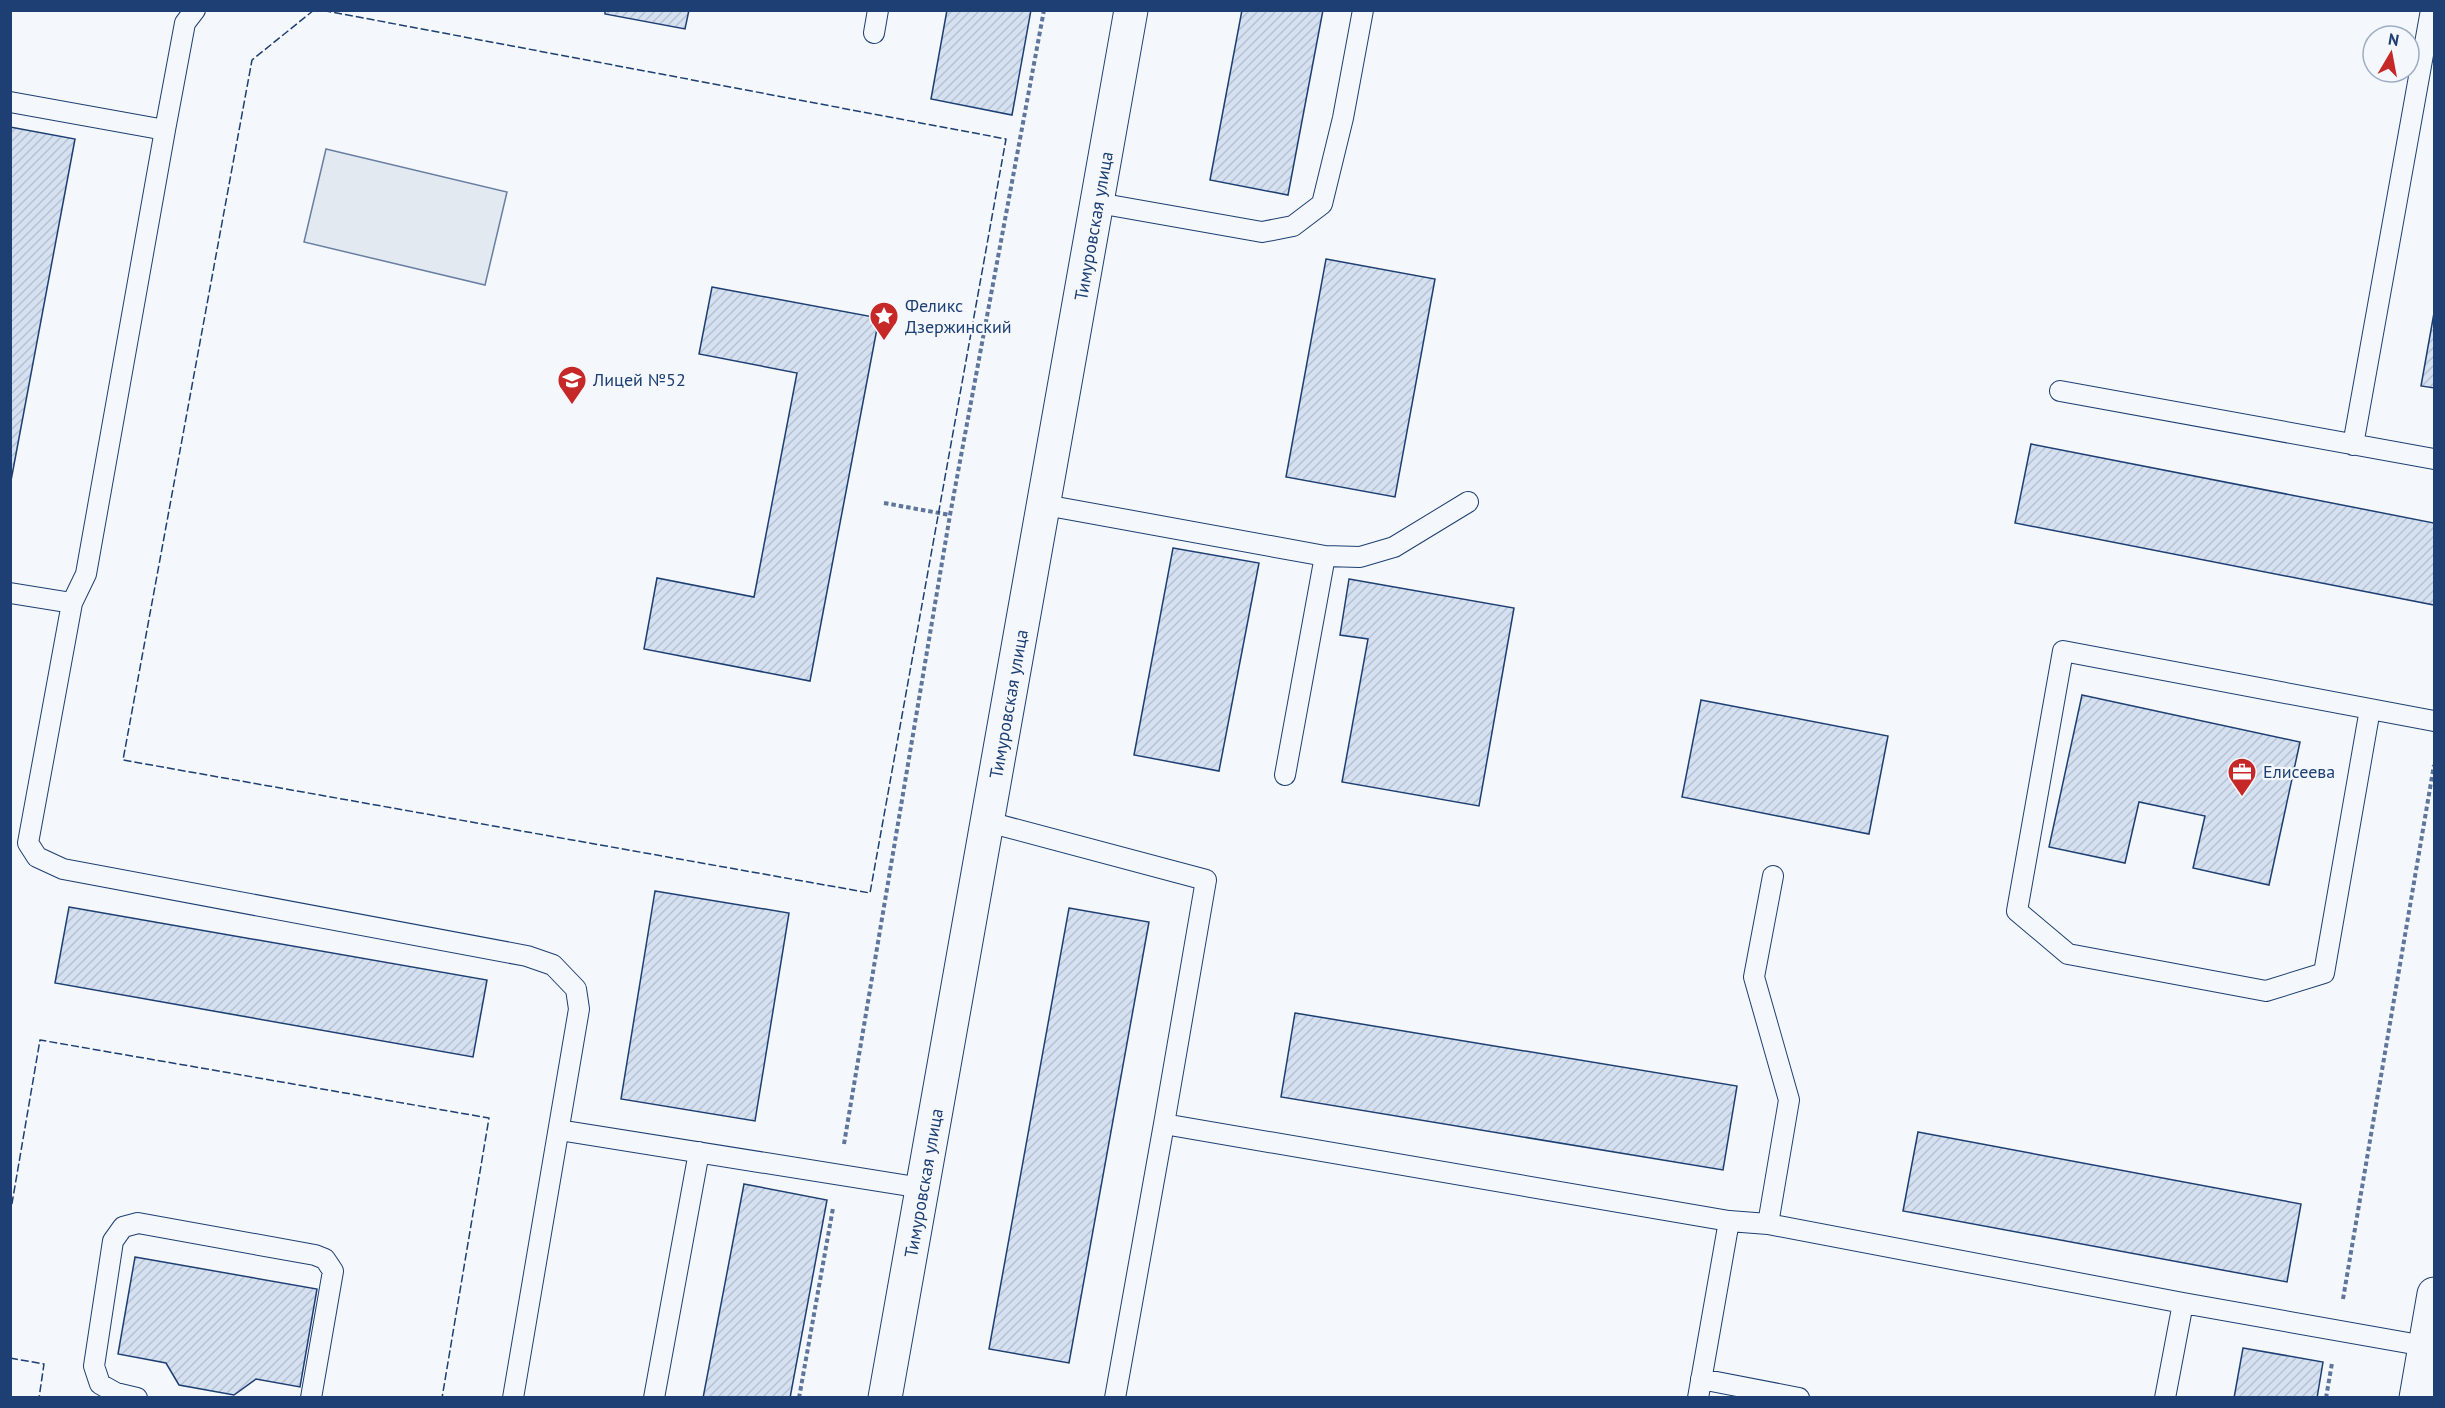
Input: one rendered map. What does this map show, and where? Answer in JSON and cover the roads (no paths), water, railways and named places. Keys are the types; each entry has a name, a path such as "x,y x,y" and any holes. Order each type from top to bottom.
{"street":[{"name":"Тимуровская улица","path":"885,1398 1131,10"},
{"path":"2416,1398 2434,1294"}],"lane":[{"path":"195,10 185,23 86,574 72,603 28,843 37,857 63,869 527,956 553,965 576,988 579,1009 513,1398"},
{"path":"874,33 878,10"},
{"path":"1098,203 1262,232 1293,226 1322,204 1343,118 1363,10"},
{"path":"2353,445 2431,10"},
{"path":"10,102 165,130"},
{"path":"2060,391 2434,459"},
{"path":"1045,505 1325,556 1360,557 1395,547 1468,502"},
{"path":"1285,775 1325,556"},
{"path":"10,593 72,603"},
{"path":"2370,709 2324,973 2266,991 2068,954 2018,911 2063,651 2434,721"},
{"path":"988,822 1206,880 1115,1398"},
{"path":"1768,1224 1789,1100 1754,977 1773,876"},
{"path":"1164,1124 1729,1221 1768,1224 2183,1303 2425,1346"},
{"path":"560,1130 922,1188"},
{"path":"654,1398 699,1152"},
{"path":"1729,1221 1700,1388 1799,1398"},
{"path":"137,1398 116,1392 100,1384 93,1366 113,1241 123,1227 138,1223 315,1255 325,1259 333,1270 310,1398"},
{"path":"2165,1398 2183,1303"}],"place":[{"name":"Феликс Дзержинский","path":"884,342"},
{"name":"Лицей №52","path":"572,406"},
{"name":"Елисеева","path":"2242,798"}]}
